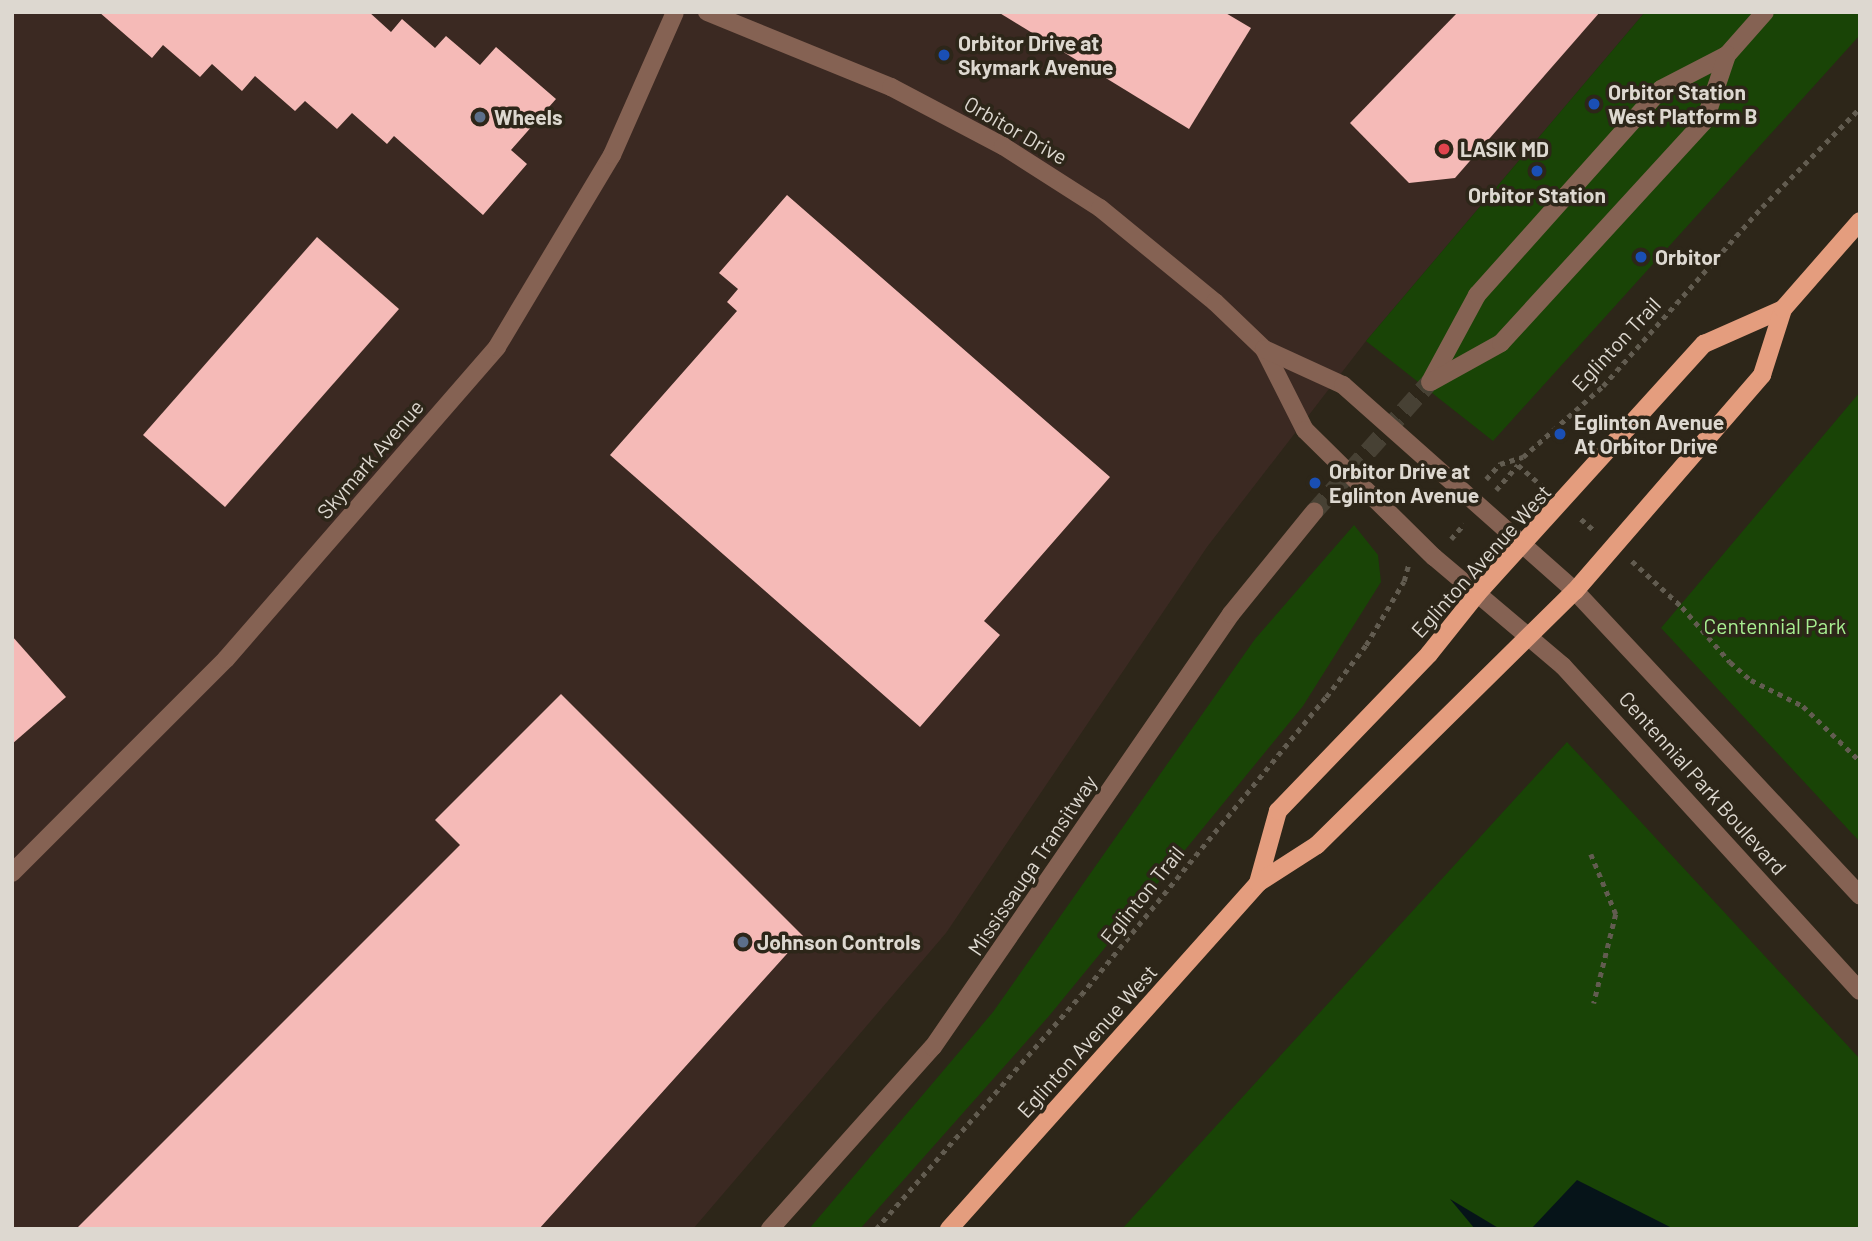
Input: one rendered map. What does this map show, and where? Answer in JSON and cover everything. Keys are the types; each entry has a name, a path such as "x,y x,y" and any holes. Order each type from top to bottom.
{"main road":[{"name":"Eglinton Avenue West","path":"949,1229 1258,883 1317,845 1531,638 1575,591 1762,375 1783,309 1860,221"},
{"name":"Eglinton Avenue West","path":"1258,883 1278,811 1429,654 1477,594 1704,344 1783,309"}],"street":[{"name":"Skymark Avenue","path":"12,873 226,659 497,347 612,155 675,12"},
{"name":"Orbitor Drive","path":"707,12 891,87 1003,146 1100,208 1215,302 1264,349 1343,385 1545,563"},
{"path":"1727,55 1705,120 1502,343 1430,382 1478,295 1661,89 1727,55 1765,12"},
{"name":"Orbitor Drive","path":"1264,349 1305,430 1502,615"},
{"name":"Mississauga Transitway","path":"770,1229 933,1047 1231,614 1314,512"},
{"name":"Centennial Park Boulevard","path":"1545,563 1575,591 1860,897"},
{"name":"Centennial Park Boulevard","path":"1502,615 1531,638 1609,713 1860,991"}],"path":[{"name":"Eglinton Trail","path":"1500,464 1523,457 1602,386 1762,207 1860,108"},
{"name":"Eglinton Trail","path":"876,1229 1081,995 1326,697 1373,635 1405,581 1408,564"},
{"path":"1642,570 1730,662 1751,680 1803,705 1860,761"},
{"path":"1591,853 1616,914 1594,1003"}],"shaded area":[{"path":"12,12 1645,12 1366,341 1207,547 946,933 693,1229 12,1229"},
{"path":"1577,1180 1674,1229 1531,1229"},
{"path":"1450,1199 1500,1229 1475,1229"}],"green space":[{"path":"1645,12 1860,12 1860,35 1493,441 1366,341"},
{"name":"Centennial Park","path":"1860,392 1860,842 1661,628"},
{"path":"1354,525 1378,555 1381,582 1303,706 1049,1016 860,1229 809,1229 993,1012 1255,639"},
{"path":"1567,742 1860,1059 1860,1229 1122,1229"}],"building":[{"path":"99,12 369,12 391,32 402,19 435,48 446,36 480,65 496,47 556,99 511,150 527,164 483,215 394,136 387,144 352,113 337,129 305,101 295,111 255,76 242,91 212,64 200,77 163,45 152,58"},
{"path":"998,12 1224,12 1251,28 1189,129"},
{"path":"1458,12 1600,12 1455,178 1409,183 1350,123"},
{"path":"787,195 1110,477 984,621 1000,635 920,727 610,455 737,311 727,302 738,289 719,273"},
{"path":"317,237 399,309 225,507 143,435"},
{"path":"12,636 66,697 12,744"},
{"path":"561,694 803,936 539,1229 76,1229 460,845 435,820"}],"tunnel":[{"path":"1314,512 1430,382"}],"place":[{"name":"Orbitor Drive at Skymark Avenue","path":"944,55"},
{"name":"Orbitor Station West Platform B","path":"1594,104"},
{"name":"Wheels","path":"480,117"},
{"name":"LASIK MD","path":"1444,149"},
{"name":"Orbitor Station","path":"1537,171"},
{"name":"Orbitor","path":"1641,257"},
{"name":"Eglinton Avenue At Orbitor Drive","path":"1560,434"},
{"name":"Orbitor Drive at Eglinton Avenue","path":"1315,483"},
{"name":"Johnson Controls","path":"743,942"}]}
